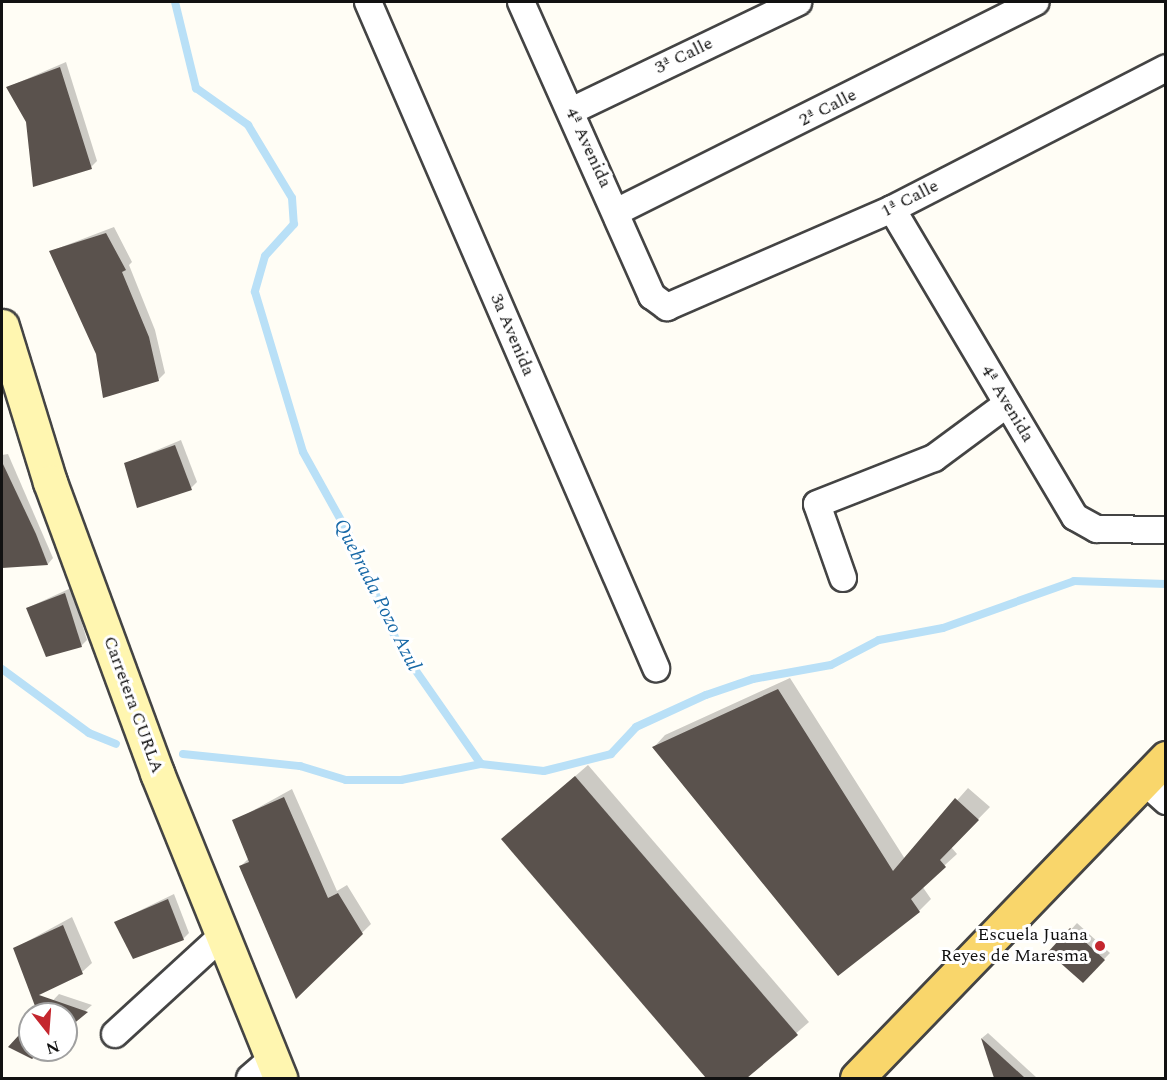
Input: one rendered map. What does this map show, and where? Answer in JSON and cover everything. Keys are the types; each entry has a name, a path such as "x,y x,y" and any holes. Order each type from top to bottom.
{"main road":[{"name":"Carretera CURLA","path":"3,335 50,482 222,936 267,1072"},
{"path":"857,1078 1158,780"}],"street":[{"name":"3a Avenida","path":"368,2 656,668"},
{"name":"3ª Calle","path":"571,111 798,2"},
{"name":"2ª Calle","path":"618,212 1036,2"},
{"name":"4ª Avenida","path":"525,3 571,111 618,212 652,296"},
{"name":"1ª Calle","path":"652,296 659,304 679,305 892,209 1166,68"},
{"name":"4ª Avenida","path":"892,209 1076,517 1097,529 1166,530"},
{"path":"843,578 817,504 934,458 1007,404"},
{"path":"115,1034 222,936"}],"building":[{"path":"60,67 92,169 33,187 26,122 6,87"},
{"path":"106,233 126,270 122,272 149,337 159,381 103,398 96,354 49,251"},
{"path":"175,445 192,490 137,508 124,463"},
{"path":"2,462 36,534 48,565 2,568"},
{"path":"65,593 82,647 46,657 26,608"},
{"path":"778,689 893,871 955,798 979,820 940,860 946,867 911,899 920,912 838,976 652,747"},
{"path":"575,776 798,1035 747,1078 706,1078 501,839"},
{"path":"284,797 328,898 338,893 363,934 296,999 239,866 249,862 232,820"},
{"path":"168,899 184,940 133,959 114,922"},
{"path":"63,925 83,974 39,995 59,1002 33,1002 13,948"},
{"path":"1070,928 1105,960 1083,983 1048,952"},
{"path":"78,1009 88,1012 78,1020"},
{"path":"18,1036 18,1052 8,1047"},
{"path":"981,1038 1025,1078 994,1078"}],"waterway":[{"name":"Quebrada Pozo Azul","path":"175,2 196,88 248,125 292,198 294,224 265,256 255,292 303,452 348,533 400,648 481,764 544,771 611,754 636,727 706,695 753,679 831,665 879,640 943,628 1074,581 1166,584"},
{"path":"2,669 89,733 116,744"},
{"path":"183,754 300,766 346,780 401,780 481,764"}],"place":[{"name":"Escuela Juana Reyes de Maresma","path":"1100,946"}]}
